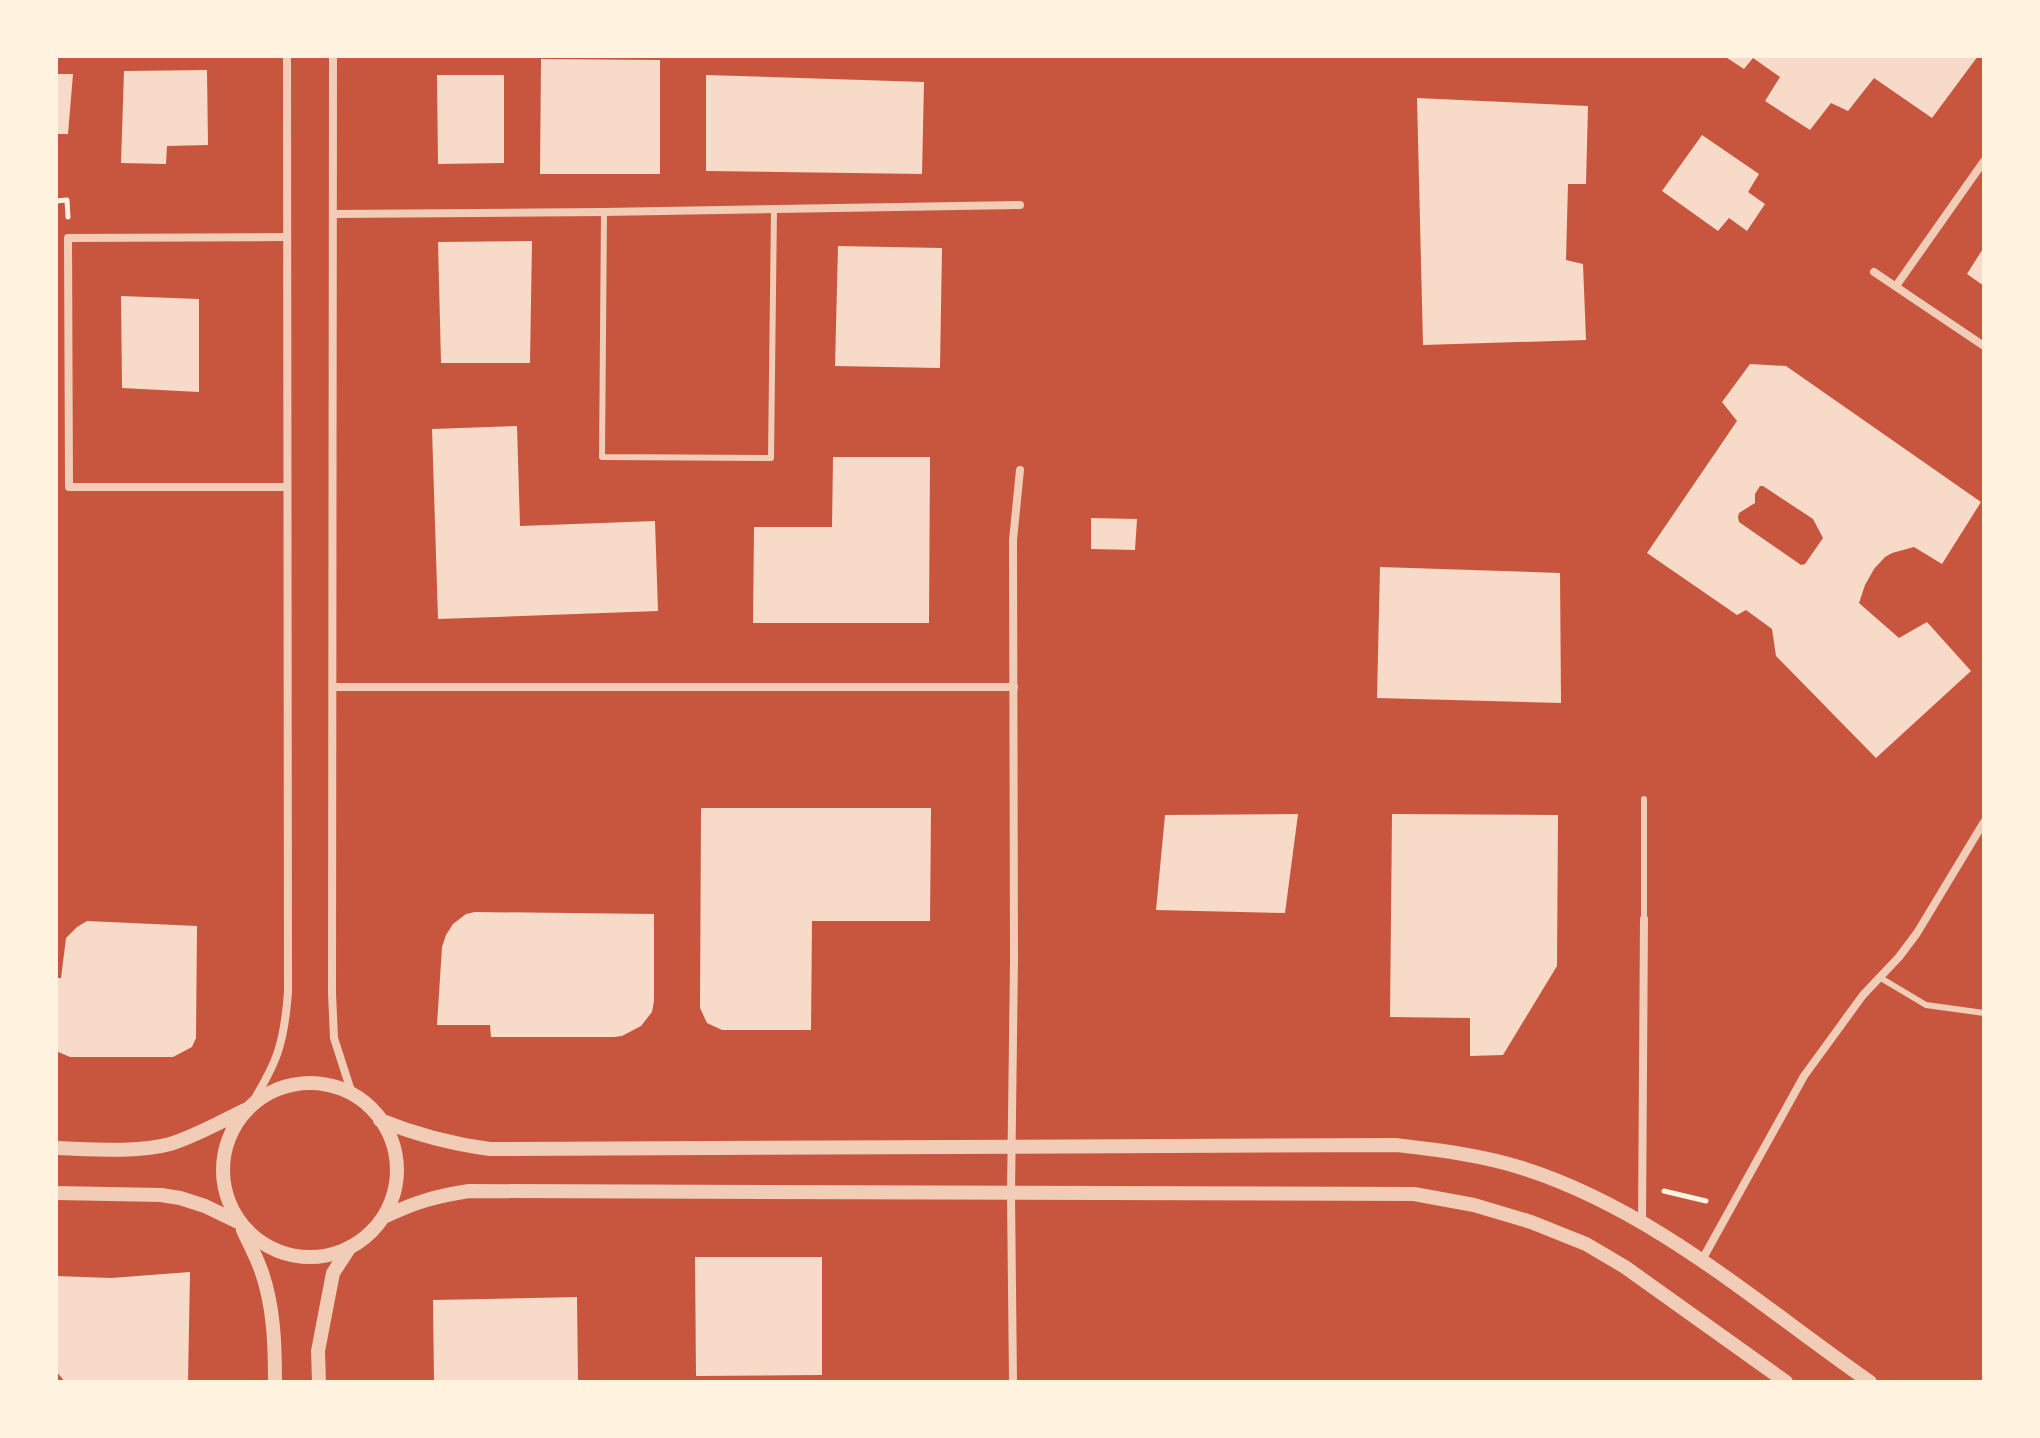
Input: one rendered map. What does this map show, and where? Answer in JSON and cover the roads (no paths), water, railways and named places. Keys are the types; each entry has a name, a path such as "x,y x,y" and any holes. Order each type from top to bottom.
{"street":[{"path":"275,1382 270,1305 261,1270 226,1199 223,1173 226,1143 274,1066 282,1042 288,992 287,56"},
{"path":"333,56 332,1019 334,1038 352,1094"},
{"path":"1896,286 1984,161"},
{"path":"334,214 1020,205"},
{"path":"287,237 68,238 69,487 287,487"},
{"path":"1874,272 1984,346"},
{"path":"1013,1382 1013,540 1020,470"},
{"path":"333,687 1014,687"},
{"path":"1702,1260 1804,1076 1863,995 1917,933 1984,822"},
{"path":"1642,1223 1644,919"},
{"path":"56,1148 152,1147 168,1144 249,1108 273,1091 309,1082 324,1084 360,1099 380,1120 392,1143 396,1166 391,1204 386,1216 371,1233 350,1247 310,1256 274,1249 260,1242 239,1222 180,1198 56,1193"},
{"path":"380,1120 455,1145 490,1149 1396,1145 1459,1153 1521,1167 1580,1189 1623,1211 1702,1260 1870,1382"},
{"path":"386,1216 418,1202 469,1191 1414,1194 1474,1205 1531,1222 1586,1244 1612,1259 1786,1382"},
{"path":"319,1382 318,1351 333,1273 350,1247"}],"lane":[{"path":"604,212 602,457 771,458 774,209"},
{"path":"1644,799 1644,919"},
{"path":"1879,977 1926,1005 1984,1013"}]}
